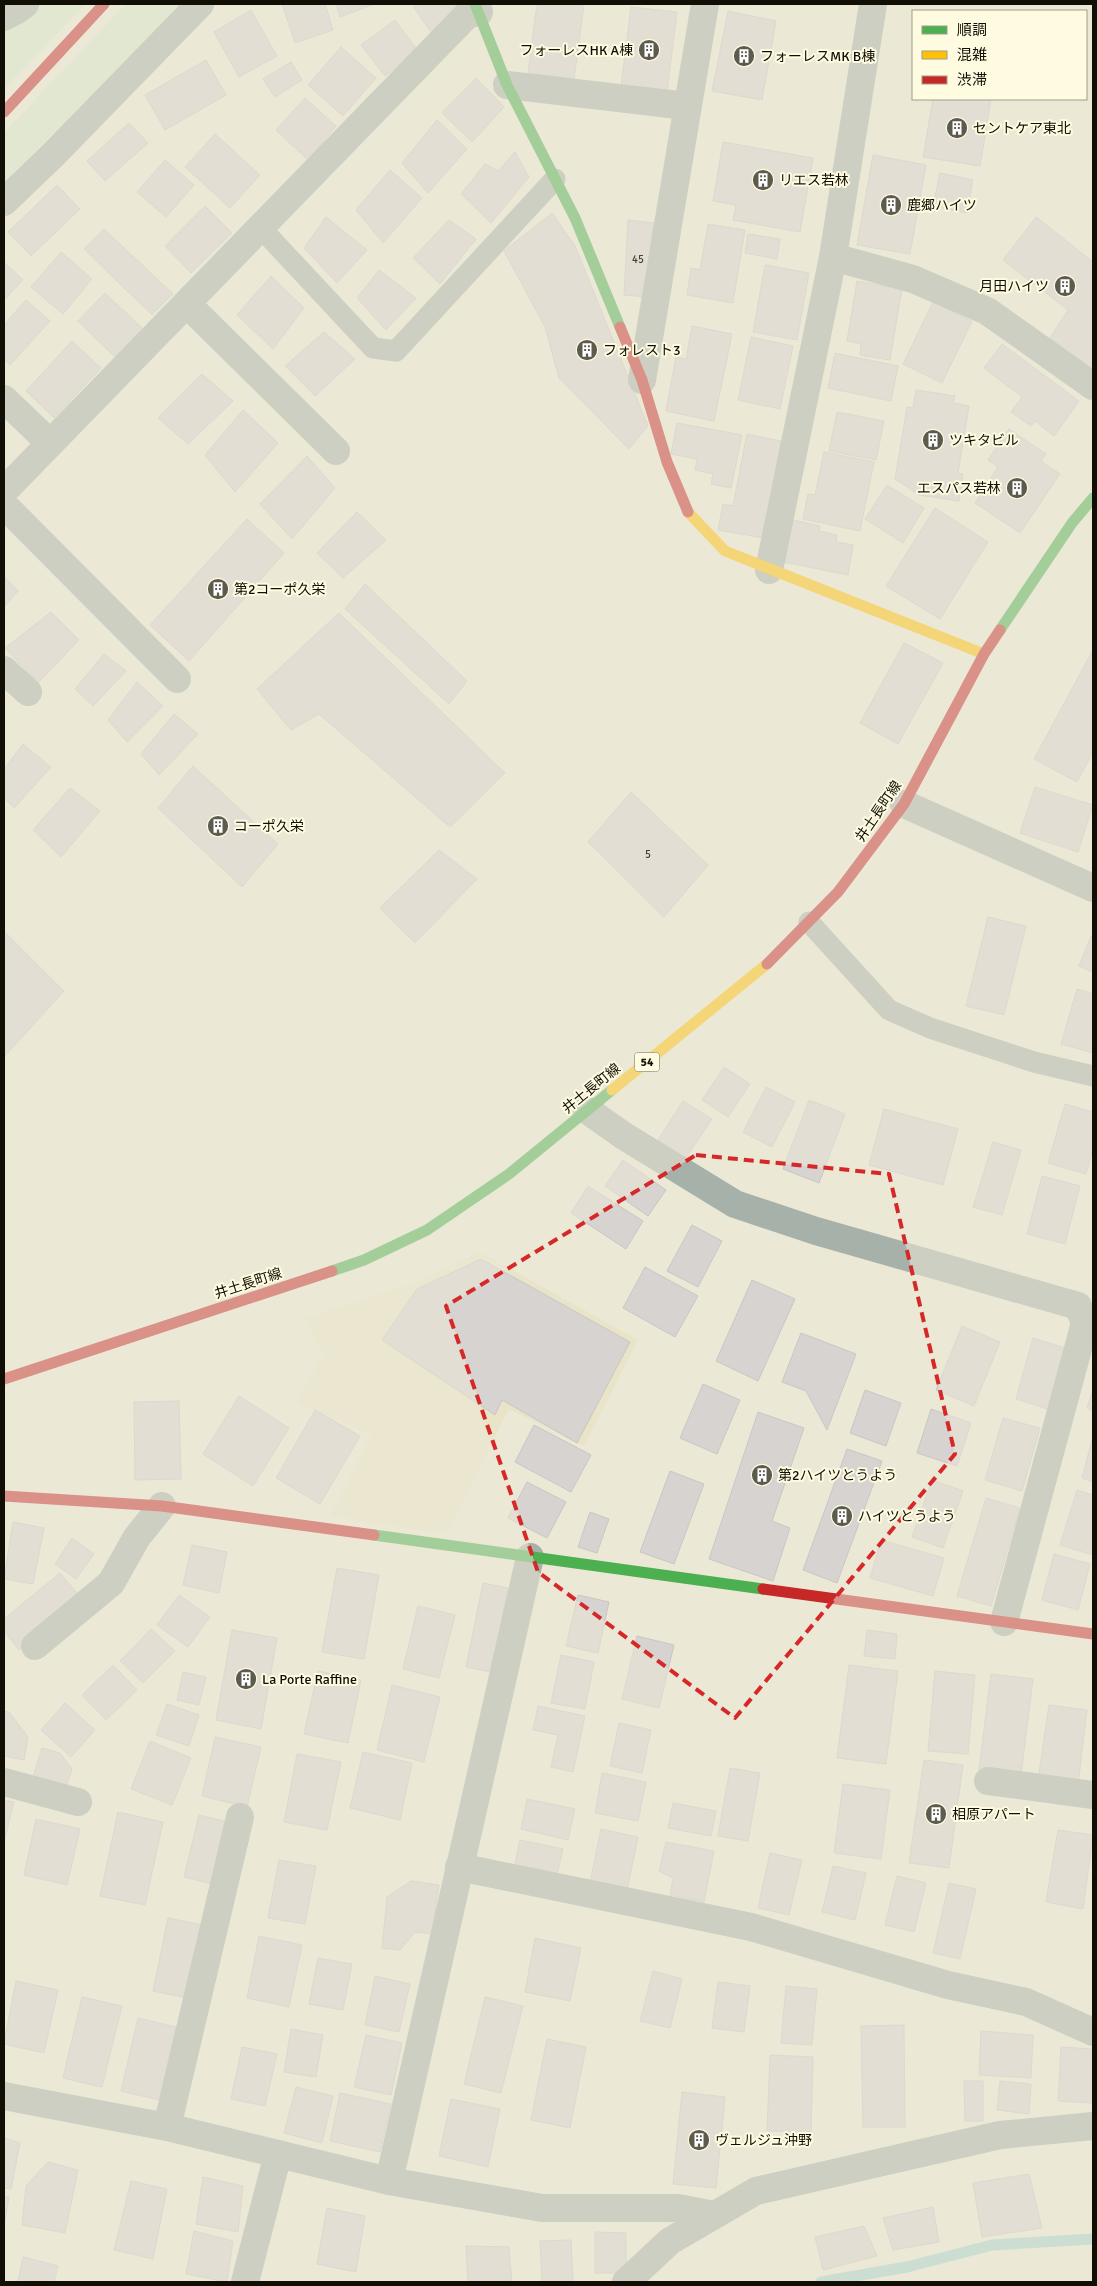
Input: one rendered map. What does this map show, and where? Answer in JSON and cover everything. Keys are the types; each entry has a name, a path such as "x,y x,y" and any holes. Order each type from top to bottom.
{"street":[{"path":"4,17 25,4"},
{"path":"4,112 104,4"},
{"path":"4,202 200,4"},
{"path":"642,380 705,4"},
{"path":"769,570 833,257 873,4"},
{"path":"4,492 50,442 187,304 259,226 467,15 477,8 507,85 575,218 642,380 667,462 687,511 725,551 984,654"},
{"path":"507,85 687,106"},
{"path":"833,257 913,279 987,311 1093,386"},
{"path":"187,304 336,451"},
{"path":"4,398 50,442"},
{"name":"井土長町線","path":"4,1379 364,1260 427,1230 509,1174 763,968 838,892 904,804 984,654 1072,522 1093,498"},
{"path":"4,505 177,679"},
{"path":"4,670 28,692"},
{"path":"904,804 1093,888"},
{"path":"587,1110 624,1136 735,1204 816,1231 1078,1306 1085,1323 1004,1622"},
{"path":"4,1496 162,1506 1093,1634"},
{"path":"35,1646 111,1583 137,1537 162,1506"},
{"path":"389,2181 530,1557"},
{"path":"988,1781 1093,1795"},
{"path":"4,1782 78,1802"},
{"path":"167,2127 240,1817"},
{"path":"459,1867 751,1927 948,1985 1026,2002 1093,2032"},
{"path":"4,2096 167,2127 389,2181 542,2208 678,2208 714,2215"},
{"path":"626,2282 670,2241 756,2191 1000,2135 1093,2126"},
{"path":"245,2282 278,2154"}],"lane":[{"path":"259,226 373,348 396,351 555,180"},
{"path":"809,922 888,1010 948,1034 1034,1062 1093,1076"}],"highlighted area":[{"path":"696,1155 889,1174 955,1454 735,1718 538,1572 446,1306"}],"shaded area":[{"path":"480,1252 638,1340 584,1446 509,1409 446,1534 331,1516 371,1435 297,1402 324,1353 304,1319 412,1284"}],"green space":[{"path":"4,4 85,4 4,89"},
{"path":"126,4 188,4 4,185 4,133"}],"building":[{"path":"282,4 325,4 333,30 295,43"},
{"path":"336,4 374,4 340,17"},
{"path":"416,4 460,4 463,9 430,31 413,6"},
{"path":"537,4 584,4 574,79 528,73"},
{"name":"フォーレスHK A棟","path":"631,7 677,12 667,92 621,87"},
{"path":"251,10 277,56 239,77 214,32"},
{"name":"フォーレスMK B棟","path":"728,11 776,21 762,100 712,91"},
{"path":"395,20 418,51 385,76 361,45"},
{"path":"341,47 376,78 343,116 308,85"},
{"path":"206,60 226,95 165,130 145,95"},
{"path":"291,62 302,80 275,97 263,79"},
{"path":"476,78 504,107 472,142 442,113"},
{"path":"305,98 336,126 308,160 276,130"},
{"name":"セントケア東北","path":"933,100 991,100 980,166 923,157"},
{"path":"437,120 467,149 428,193 402,163"},
{"path":"129,123 148,143 105,181 87,161"},
{"path":"215,134 260,175 230,208 185,167"},
{"name":"リエス若林","path":"723,142 813,158 800,232 733,220 736,205 713,201"},
{"path":"515,152 529,177 491,223 461,194 485,164 498,171"},
{"name":"鹿郷ハイツ","path":"873,155 926,165 910,254 857,245"},
{"path":"165,160 194,185 166,217 137,192"},
{"path":"390,170 422,198 383,243 356,210"},
{"path":"940,173 973,180 967,213 933,206"},
{"path":"57,185 80,209 31,256 8,232"},
{"path":"205,206 232,233 191,273 165,246"},
{"name":"フォレスト3","path":"552,213 575,246 648,426 629,449 559,378 545,327 504,251"},
{"path":"326,217 367,250 337,283 304,248"},
{"name":"月田ハイツ","path":"1036,217 1093,262 1093,373 1048,341 1068,310 1003,260"},
{"path":"449,220 476,239 440,284 413,258"},
{"path":"628,220 654,223 647,297 624,295"},
{"path":"708,224 745,230 733,303 687,295 691,268 700,270"},
{"path":"104,229 173,294 152,315 84,249"},
{"path":"748,234 780,239 777,259 745,253"},
{"path":"61,252 92,279 63,314 31,287"},
{"path":"4,262 23,280 4,300"},
{"path":"765,265 809,273 797,340 753,332"},
{"path":"379,270 416,298 386,330 357,298"},
{"path":"271,276 304,308 273,349 237,315"},
{"path":"857,281 902,289 890,360 860,355 861,344 847,341"},
{"path":"105,293 143,329 116,358 78,321"},
{"path":"26,300 50,321 10,365 4,360 4,325"},
{"path":"933,302 972,321 942,383 903,364"},
{"path":"692,326 732,334 714,421 666,411 676,357 686,359"},
{"path":"324,332 355,359 315,396 285,366"},
{"path":"751,337 793,346 780,409 738,400"},
{"path":"72,341 101,368 54,418 26,391"},
{"path":"1002,344 1079,401 1054,436 1035,421 1031,426 1011,412 1022,397 984,368"},
{"path":"835,353 898,366 891,401 828,388"},
{"path":"202,374 233,401 188,444 158,418"},
{"name":"ツキタビル","path":"916,390 955,396 953,403 969,406 958,473 963,474 959,501 919,495 895,479 907,407 913,408"},
{"path":"243,410 278,443 235,492 205,455"},
{"path":"837,412 884,421 876,460 829,451"},
{"path":"677,423 742,435 731,488 711,484 713,474 695,470 697,459 671,454"},
{"name":"エスパス若林","path":"1009,429 1046,454 1041,461 1060,474 1020,533 975,503 998,467 988,460"},
{"path":"747,434 781,441 764,538 718,530 723,504 733,506"},
{"path":"824,452 874,462 860,531 803,519 808,494 815,495"},
{"path":"307,456 335,488 292,539 260,504"},
{"path":"887,485 924,508 903,543 865,519"},
{"path":"935,508 988,542 940,619 886,586"},
{"path":"357,512 386,540 343,578 317,553"},
{"name":"第2コーポ久栄","path":"247,519 284,553 189,661 150,625"},
{"path":"793,520 820,526 819,531 837,535 836,542 853,545 848,575 784,562"},
{"path":"4,576 18,591 4,607"},
{"path":"365,584 467,681 449,704 345,609"},
{"path":"51,612 79,640 38,683 5,648"},
{"path":"339,613 505,773 450,827 319,714 291,730 257,689"},
{"path":"904,643 943,663 898,744 860,723"},
{"path":"1093,650 1093,752 1077,782 1034,759"},
{"path":"104,654 126,671 93,706 75,689"},
{"path":"137,682 163,706 127,742 108,720"},
{"path":"174,714 198,734 159,775 141,754"},
{"path":"23,744 51,767 14,808 4,798 4,769"},
{"name":"コーポ久栄","path":"193,766 278,844 242,887 158,808"},
{"path":"1035,787 1093,805 1078,852 1020,833"},
{"path":"70,788 100,811 61,857 33,830"},
{"path":"631,792 708,865 664,917 588,842"},
{"path":"439,850 477,879 415,943 380,908"},
{"path":"988,917 1026,926 1004,1015 966,1006"},
{"path":"4,931 64,991 4,1057"},
{"path":"1091,936 1093,937 1093,972 1079,966"},
{"path":"1077,989 1093,994 1093,1053 1061,1044"},
{"path":"724,1067 750,1084 728,1117 702,1100"},
{"path":"766,1087 795,1102 772,1147 743,1132"},
{"path":"809,1100 845,1114 819,1183 783,1169"},
{"path":"683,1101 712,1119 686,1158 658,1140"},
{"path":"1065,1104 1093,1112 1093,1149 1086,1174 1048,1163"},
{"path":"884,1109 958,1129 943,1185 869,1165"},
{"path":"993,1142 1021,1150 1002,1215 973,1207"},
{"path":"623,1160 666,1190 648,1216 605,1186"},
{"path":"1042,1176 1080,1186 1065,1244 1027,1234"},
{"path":"588,1186 643,1221 626,1249 571,1213"},
{"path":"692,1225 722,1241 698,1287 667,1271"},
{"path":"481,1259 630,1342 577,1443 502,1400 495,1415 382,1340 417,1289"},
{"path":"645,1267 698,1296 675,1337 623,1308"},
{"path":"752,1280 795,1299 758,1381 716,1361"},
{"path":"962,1326 1000,1342 974,1406 936,1390"},
{"path":"801,1333 856,1354 827,1430 806,1391 782,1382"},
{"path":"1033,1338 1066,1348 1048,1409 1016,1399"},
{"path":"703,1384 740,1400 717,1454 680,1438"},
{"path":"865,1390 901,1403 886,1446 850,1433"},
{"path":"1093,1390 1093,1411 1087,1408"},
{"path":"239,1396 289,1428 253,1486 203,1454"},
{"path":"179,1401 181,1479 135,1480 134,1402"},
{"path":"931,1409 971,1423 957,1466 917,1453"},
{"path":"315,1410 360,1436 320,1504 276,1478"},
{"name":"第2ハイツとうよう","path":"758,1412 804,1428 772,1521 790,1528 773,1581 709,1559"},
{"path":"1003,1418 1040,1428 1022,1491 985,1480"},
{"path":"534,1425 591,1455 571,1492 515,1462"},
{"path":"1093,1436 1093,1482 1082,1478"},
{"name":"ハイツとうよう","path":"847,1449 882,1461 837,1583 803,1570"},
{"path":"670,1471 704,1484 674,1564 640,1552"},
{"path":"932,1480 963,1491 943,1548 912,1537"},
{"path":"527,1482 566,1502 547,1538 508,1518"},
{"path":"1077,1490 1093,1495 1093,1555 1060,1545"},
{"path":"986,1498 1020,1508 991,1606 957,1596"},
{"path":"590,1512 609,1519 597,1553 578,1547"},
{"path":"13,1522 44,1528 33,1584 4,1579"},
{"path":"72,1538 94,1554 76,1579 55,1564"},
{"path":"881,1540 944,1558 933,1596 870,1578"},
{"path":"192,1545 227,1552 219,1593 183,1585"},
{"path":"1054,1554 1090,1564 1078,1610 1042,1600"},
{"path":"337,1568 379,1575 364,1659 322,1652"},
{"path":"60,1573 82,1599 19,1650 4,1631 4,1619"},
{"path":"483,1583 508,1588 491,1672 466,1667"},
{"path":"179,1595 210,1617 188,1647 157,1625"},
{"path":"578,1595 609,1602 598,1653 566,1646"},
{"path":"418,1606 455,1615 439,1678 403,1669"},
{"path":"151,1629 175,1651 143,1683 120,1661"},
{"name":"La Porte Raffine","path":"232,1630 277,1638 261,1729 216,1720"},
{"path":"867,1630 897,1634 895,1659 864,1656"},
{"path":"637,1636 674,1645 659,1708 622,1699"},
{"path":"561,1655 594,1662 585,1709 551,1703"},
{"path":"113,1665 137,1690 106,1720 82,1695"},
{"path":"849,1665 898,1671 886,1764 837,1758"},
{"path":"318,1671 361,1680 348,1743 304,1734"},
{"path":"935,1671 975,1675 968,1754 928,1751"},
{"path":"183,1672 206,1677 199,1705 177,1700"},
{"path":"991,1674 1033,1679 1021,1775 979,1770"},
{"path":"392,1685 440,1697 424,1762 377,1750"},
{"path":"65,1703 95,1730 71,1757 41,1730"},
{"path":"167,1704 199,1715 189,1746 156,1735"},
{"path":"1049,1705 1087,1710 1078,1785 1038,1780"},
{"path":"538,1706 585,1716 573,1772 551,1767 558,1735 533,1730"},
{"path":"4,1711 9,1712 28,1737 24,1760 4,1756"},
{"path":"619,1723 651,1730 642,1773 610,1766"},
{"path":"215,1737 261,1747 247,1807 202,1796"},
{"path":"150,1741 191,1758 172,1805 131,1789"},
{"path":"42,1748 60,1753 72,1769 65,1791 32,1780"},
{"path":"363,1752 412,1763 400,1820 350,1808"},
{"path":"297,1754 341,1762 327,1830 284,1822"},
{"name":"相原アパート","path":"924,1760 963,1765 949,1868 909,1863"},
{"path":"730,1768 760,1773 748,1841 718,1836"},
{"path":"602,1773 646,1782 638,1821 595,1813"},
{"path":"843,1784 890,1790 881,1859 834,1853"},
{"path":"527,1799 575,1809 568,1840 521,1829"},
{"path":"4,1800 14,1802 4,1842"},
{"path":"673,1803 716,1811 711,1836 668,1828"},
{"path":"118,1812 163,1822 145,1905 100,1896"},
{"path":"199,1815 227,1822 212,1884 184,1877"},
{"path":"36,1819 80,1829 67,1885 24,1875"},
{"path":"601,1829 638,1837 627,1890 590,1883"},
{"path":"1058,1830 1093,1835 1083,1909 1046,1902"},
{"path":"520,1840 563,1849 556,1878 514,1869"},
{"path":"666,1842 714,1851 704,1902 670,1895 673,1878 659,1871"},
{"path":"770,1853 802,1860 789,1915 758,1908"},
{"path":"279,1860 316,1866 305,1924 268,1918"},
{"path":"833,1866 866,1873 855,1920 822,1912"},
{"path":"897,1876 926,1883 914,1932 885,1925"},
{"path":"411,1881 439,1885 432,1934 415,1932 400,1950 382,1948 387,1897"},
{"path":"949,1883 976,1889 960,1959 933,1953"},
{"path":"168,1918 202,1925 187,1998 153,1991"},
{"path":"259,1936 302,1945 289,2007 247,1998"},
{"path":"535,1938 581,1948 570,2001 525,1992"},
{"path":"318,1958 352,1964 343,2010 309,2004"},
{"path":"653,1971 682,1979 670,2028 640,2021"},
{"path":"375,1976 410,1984 399,2032 365,2025"},
{"path":"16,1981 58,1990 44,2053 4,2044"},
{"path":"718,1982 750,1986 744,2032 712,2028"},
{"path":"786,1986 817,1989 812,2045 781,2043"},
{"path":"82,1997 122,2006 102,2087 63,2078"},
{"path":"485,1997 523,2006 501,2093 464,2084"},
{"path":"138,2018 176,2027 159,2100 121,2091"},
{"path":"904,2025 905,2127 863,2127 861,2026"},
{"path":"291,2029 323,2035 316,2077 284,2072"},
{"path":"981,2031 1033,2035 1031,2078 979,2075"},
{"path":"366,2035 402,2043 391,2095 354,2087"},
{"path":"547,2039 586,2047 570,2128 531,2120"},
{"path":"242,2047 277,2054 265,2106 231,2099"},
{"path":"1061,2047 1093,2049 1093,2103 1058,2101"},
{"path":"770,2055 813,2057 811,2132 767,2131"},
{"path":"964,2081 983,2081 983,2121 965,2121"},
{"path":"1000,2081 1031,2084 1029,2114 997,2110"},
{"path":"296,2087 333,2096 322,2143 284,2133"},
{"name":"ヴェルジュ沖野","path":"682,2092 725,2097 716,2188 673,2184"},
{"path":"340,2093 391,2104 380,2152 330,2141"},
{"path":"451,2099 500,2109 488,2167 439,2156"},
{"path":"4,2138 20,2143 11,2189 4,2188"},
{"path":"48,2162 78,2170 65,2233 22,2225 26,2186"},
{"path":"1029,2174 1042,2228 982,2237 973,2183"},
{"path":"203,2177 243,2186 238,2232 196,2224"},
{"path":"131,2181 167,2189 153,2259 114,2250"},
{"path":"4,2196 9,2197 4,2226"},
{"path":"933,2207 939,2242 893,2250 883,2218"},
{"path":"327,2208 365,2216 356,2272 317,2264"},
{"path":"864,2226 877,2256 823,2270 815,2237"},
{"path":"194,2231 233,2241 227,2282 186,2274"},
{"path":"595,2232 626,2233 626,2273 595,2273"},
{"path":"571,2240 573,2282 542,2282 540,2241"},
{"path":"466,2246 509,2247 512,2282 468,2282"},
{"path":"23,2257 58,2266 54,2282 18,2282"}],"waterway":[{"path":"821,2282 907,2267 992,2245 1093,2239"}],"traffic: fast":[{"path":"475,4 507,85 575,218 620,327"},
{"path":"1000,630 1072,523 1093,498"},
{"path":"332,1271 364,1260 427,1230 509,1174 612,1090"},
{"path":"374,1535 763,1589"}],"traffic: slow":[{"path":"688,512 725,551 984,654"},
{"path":"612,1090 767,964"}],"traffic: jam":[{"path":"4,112 104,4"},
{"path":"620,327 642,380 667,462 688,512"},
{"path":"767,964 838,892 904,804 984,654 1000,630"},
{"path":"4,1379 332,1271"},
{"path":"4,1496 162,1506 374,1535"},
{"path":"763,1589 1093,1634"}],"place":[{"name":"フォーレスHK A棟","path":"649,50"},
{"name":"フォーレスMK B棟","path":"744,56"},
{"name":"セントケア東北","path":"957,128"},
{"name":"リエス若林","path":"763,180"},
{"name":"鹿郷ハイツ","path":"891,205"},
{"name":"月田ハイツ","path":"1065,286"},
{"name":"フォレスト3","path":"587,350"},
{"name":"ツキタビル","path":"933,440"},
{"name":"エスパス若林","path":"1017,488"},
{"name":"第2コーポ久栄","path":"218,589"},
{"name":"コーポ久栄","path":"218,826"},
{"name":"第2ハイツとうよう","path":"762,1475"},
{"name":"ハイツとうよう","path":"842,1516"},
{"name":"La Porte Raffine","path":"246,1679"},
{"name":"相原アパート","path":"936,1814"},
{"name":"ヴェルジュ沖野","path":"699,2140"}]}
